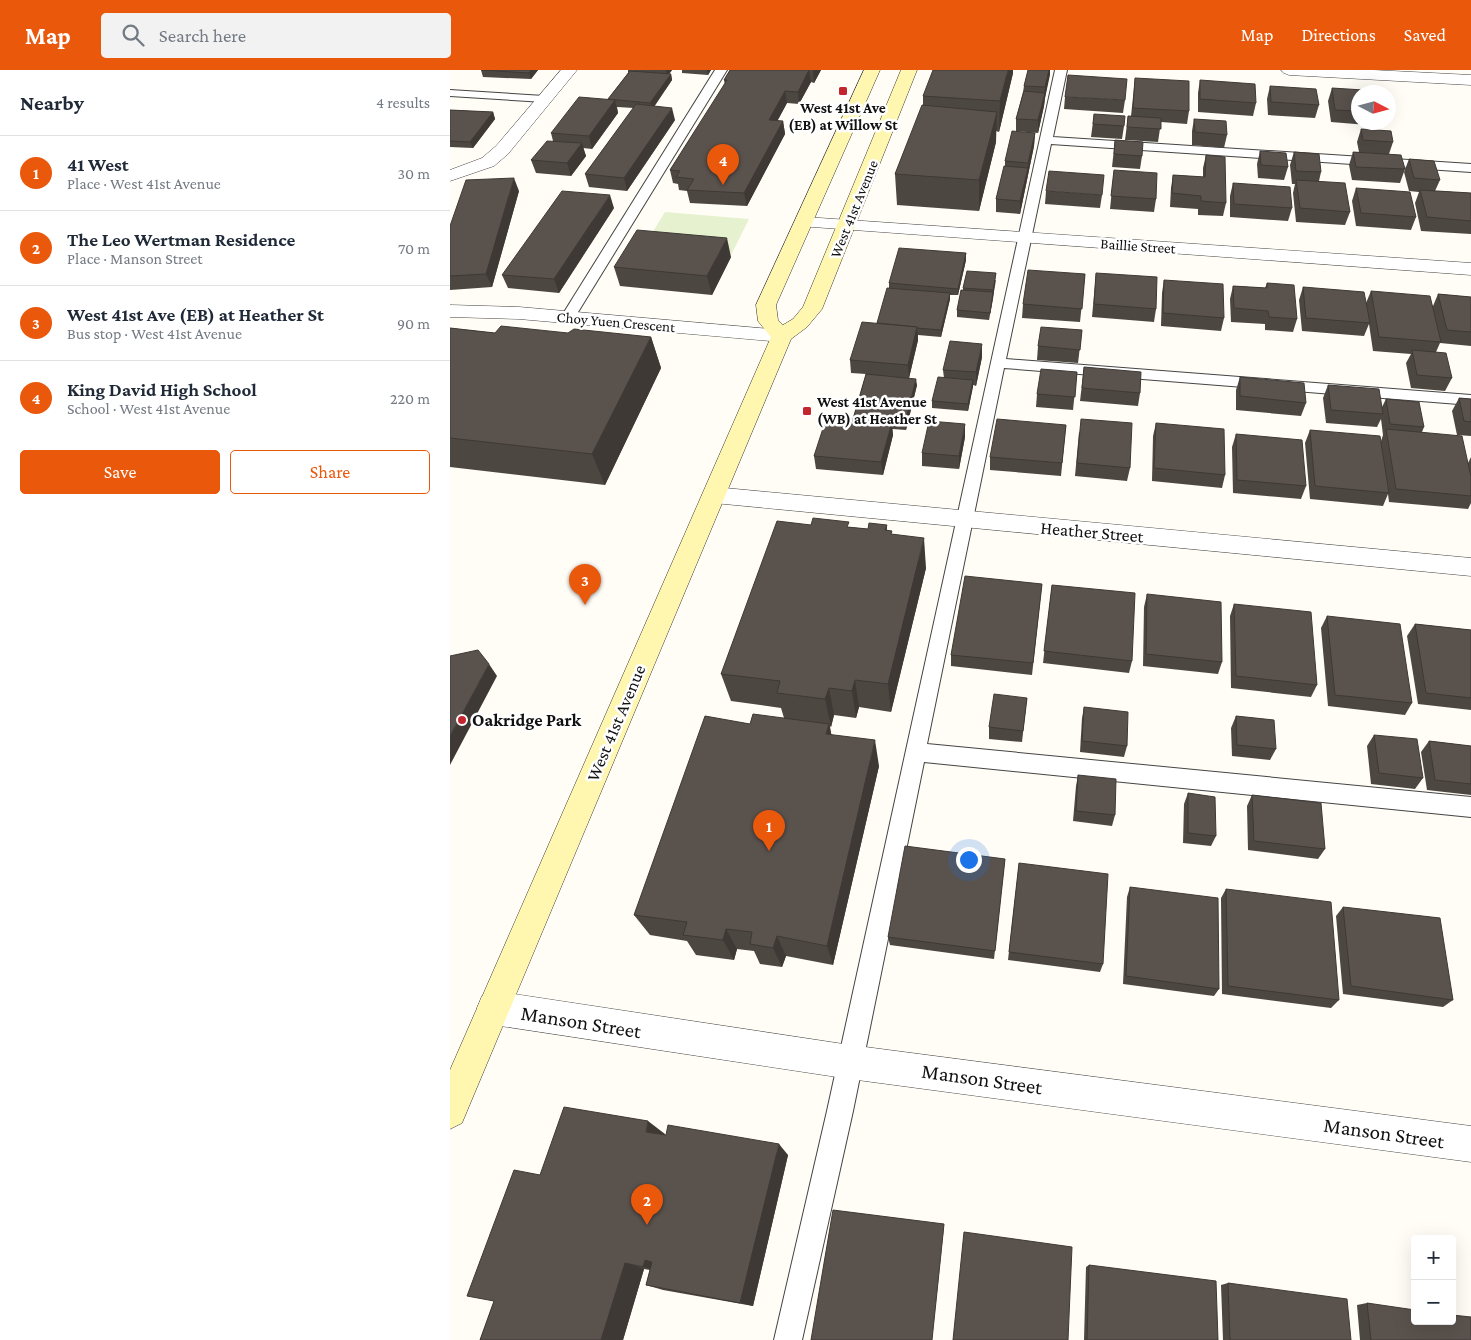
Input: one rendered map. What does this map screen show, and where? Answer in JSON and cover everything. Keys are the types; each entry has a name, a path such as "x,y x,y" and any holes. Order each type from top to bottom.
{"main road":[{"path":"782,336 768,321 766,305 872,70"},
{"name":"West 41st Avenue","path":"450,1111 782,336 800,323 812,308 848,225 909,70"}],"street":[{"path":"450,176 488,162 502,150 569,70"},
{"path":"1289,70 1471,80"},
{"name":"Baillie Street","path":"805,222 1471,269"},
{"name":"Choy Yuen Crescent","path":"450,311 568,317 782,336"},
{"name":"Heather Street","path":"714,495 1471,567"},
{"name":"Manson Street","path":"494,1008 850,1062 1471,1144"}],"lane":[{"path":"568,317 721,70"},
{"path":"788,1340 850,1062 1061,70"},
{"path":"450,93 544,99"},
{"path":"1046,140 1471,168"},
{"path":"998,362 1471,400"},
{"path":"915,752 1471,807"}],"green space":[{"path":"665,212 749,219 731,255 644,246"}],"building":[{"path":"481,70 531,70 529,73"},
{"path":"730,70 809,70 798,92 785,91 769,120 783,121 744,193 687,190 694,179 676,177 680,171 670,170 727,80 724,80"},
{"path":"933,70 1008,70 1000,101 923,96"},
{"path":"1028,70 1049,70 1045,87 1024,86"},
{"path":"630,71 671,74 650,103 608,99"},
{"path":"1068,75 1127,79 1125,100 1065,97"},
{"path":"1135,78 1189,81 1189,111 1133,108"},
{"path":"1200,80 1255,84 1256,103 1200,99"},
{"path":"1270,86 1316,89 1319,105 1271,102"},
{"path":"1332,88 1351,89 1351,111 1335,110"},
{"path":"1024,91 1045,93 1038,120 1016,119"},
{"path":"579,97 615,100 589,136 551,133"},
{"path":"636,104 672,108 624,178 585,174"},
{"path":"922,105 997,112 979,180 895,174"},
{"path":"450,110 493,112 470,142 450,141"},
{"path":"1094,114 1125,116 1124,126 1093,124"},
{"path":"1128,116 1161,118 1161,129 1127,127"},
{"path":"1194,119 1226,121 1227,135 1195,132"},
{"path":"1361,130 1391,131 1393,142 1363,140"},
{"path":"1012,131 1035,133 1028,163 1005,161"},
{"path":"1115,140 1143,142 1142,156 1114,154"},
{"path":"547,141 582,143 567,163 531,160"},
{"path":"1260,151 1286,153 1288,167 1261,165"},
{"path":"1294,152 1319,154 1321,172 1296,171"},
{"path":"1353,152 1401,155 1405,169 1356,167"},
{"path":"1206,155 1225,157 1226,203 1201,201 1201,196 1172,193 1173,175 1205,177"},
{"path":"1409,159 1434,161 1440,180 1414,178"},
{"path":"1004,166 1028,168 1020,201 996,199"},
{"path":"1114,170 1157,173 1156,199 1111,196"},
{"path":"1049,171 1104,175 1102,195 1046,191"},
{"path":"514,178 486,274 450,276 450,226 466,180"},
{"path":"1296,180 1345,183 1350,212 1300,208"},
{"path":"1233,183 1290,187 1292,208 1234,204"},
{"path":"1356,188 1410,192 1416,217 1361,213"},
{"path":"1420,190 1471,193 1471,221 1427,217"},
{"path":"562,191 610,195 554,279 502,275"},
{"path":"637,230 727,238 707,276 614,267"},
{"path":"899,248 966,253 958,289 889,283"},
{"path":"1028,270 1085,274 1082,309 1023,304"},
{"path":"967,271 996,273 993,290 963,288"},
{"path":"1096,273 1157,277 1156,309 1094,304"},
{"path":"1164,280 1223,284 1224,318 1163,313"},
{"path":"1267,283 1294,285 1297,319 1269,317 1268,311 1234,308 1233,286 1267,288"},
{"path":"1303,287 1364,292 1370,323 1306,318"},
{"path":"887,288 950,293 941,330 877,323"},
{"path":"961,290 993,292 990,313 957,310"},
{"path":"1371,291 1430,296 1441,342 1379,337"},
{"path":"1438,294 1471,297 1471,332 1447,330"},
{"path":"862,322 917,327 908,365 850,360"},
{"path":"501,326 568,333 574,329 651,337 592,454 450,438 450,328 495,333"},
{"path":"1041,327 1082,330 1080,350 1038,346"},
{"path":"950,341 982,344 976,372 943,370"},
{"path":"1412,350 1446,353 1452,378 1417,375"},
{"path":"1084,367 1141,372 1140,393 1082,388"},
{"path":"1041,369 1077,372 1075,397 1037,394"},
{"path":"866,374 916,379 905,423 853,419"},
{"path":"938,377 973,380 968,404 932,401"},
{"path":"1240,377 1304,383 1306,403 1240,396"},
{"path":"1328,385 1379,389 1383,414 1331,410"},
{"path":"1459,398 1471,399 1471,422 1464,421"},
{"path":"1386,399 1419,402 1424,427 1390,424"},
{"path":"827,416 892,422 881,462 814,456"},
{"path":"997,419 1066,425 1062,463 990,457"},
{"path":"1081,419 1132,423 1130,468 1077,463"},
{"path":"929,421 965,424 959,456 922,453"},
{"path":"1156,423 1224,429 1225,475 1154,468"},
{"path":"1386,429 1462,436 1471,477 1471,496 1396,489"},
{"path":"1310,430 1380,436 1389,493 1315,486"},
{"path":"1236,434 1302,440 1306,486 1237,480"},
{"path":"813,518 849,522 847,527 868,529 869,523 887,525 885,530 892,531 891,534 924,538 888,684 855,680 852,691 829,688 825,699 777,693 780,681 721,674 777,521 811,525"},
{"path":"965,576 1042,584 1033,663 951,655"},
{"path":"1052,585 1135,593 1132,661 1044,651"},
{"path":"1147,594 1221,602 1222,662 1146,654"},
{"path":"1234,604 1311,612 1317,685 1236,676"},
{"path":"1327,616 1400,624 1412,703 1335,695"},
{"path":"1415,624 1471,630 1471,698 1426,693"},
{"path":"478,650 489,664 450,736 450,656"},
{"path":"994,694 1027,698 1023,731 989,727"},
{"path":"1084,707 1128,712 1127,746 1082,741"},
{"path":"753,714 829,724 826,734 875,740 827,946 777,936 773,948 750,944 752,932 726,929 723,940 683,935 687,922 634,915 705,716 750,724"},
{"path":"1236,716 1274,720 1276,749 1237,745"},
{"path":"1374,735 1417,739 1423,778 1379,773"},
{"path":"1429,741 1471,746 1471,784 1435,780"},
{"path":"1078,775 1116,779 1115,815 1076,811"},
{"path":"1188,793 1215,797 1216,836 1188,833"},
{"path":"1252,795 1321,803 1325,849 1254,841"},
{"path":"905,846 1005,859 995,951 888,937"},
{"path":"1019,863 1108,874 1103,964 1009,952"},
{"path":"1130,887 1218,898 1219,989 1126,976"},
{"path":"1226,889 1331,902 1339,1000 1228,986"},
{"path":"1343,907 1440,918 1453,1000 1351,986"},
{"path":"564,1107 648,1121 646,1132 666,1135 668,1125 779,1144 740,1303 646,1285 652,1262 645,1260 643,1267 625,1263 601,1340 480,1340 494,1301 467,1296 514,1170 540,1175"},
{"path":"833,1210 944,1224 932,1340 811,1340"},
{"path":"964,1232 1072,1247 1068,1340 953,1340"},
{"path":"1089,1265 1216,1281 1218,1340 1087,1340"},
{"path":"1228,1283 1347,1299 1351,1340 1230,1340"},
{"path":"1367,1303 1411,1309 1411,1325 1456,1325 1456,1315 1471,1317 1471,1340 1371,1340"}],"place":[{"name":"West 41st Ave (EB) at Willow St","path":"843,91"},
{"name":"King David High School","path":"723,185"},
{"name":"West 41st Avenue (WB) at Heather St","path":"807,411"},
{"name":"West 41st Ave (EB) at Heather St","path":"585,605"},
{"name":"Oakridge Park","path":"462,720"},
{"name":"41 West","path":"769,851"},
{"name":"The Leo Wertman Residence","path":"647,1225"}]}
